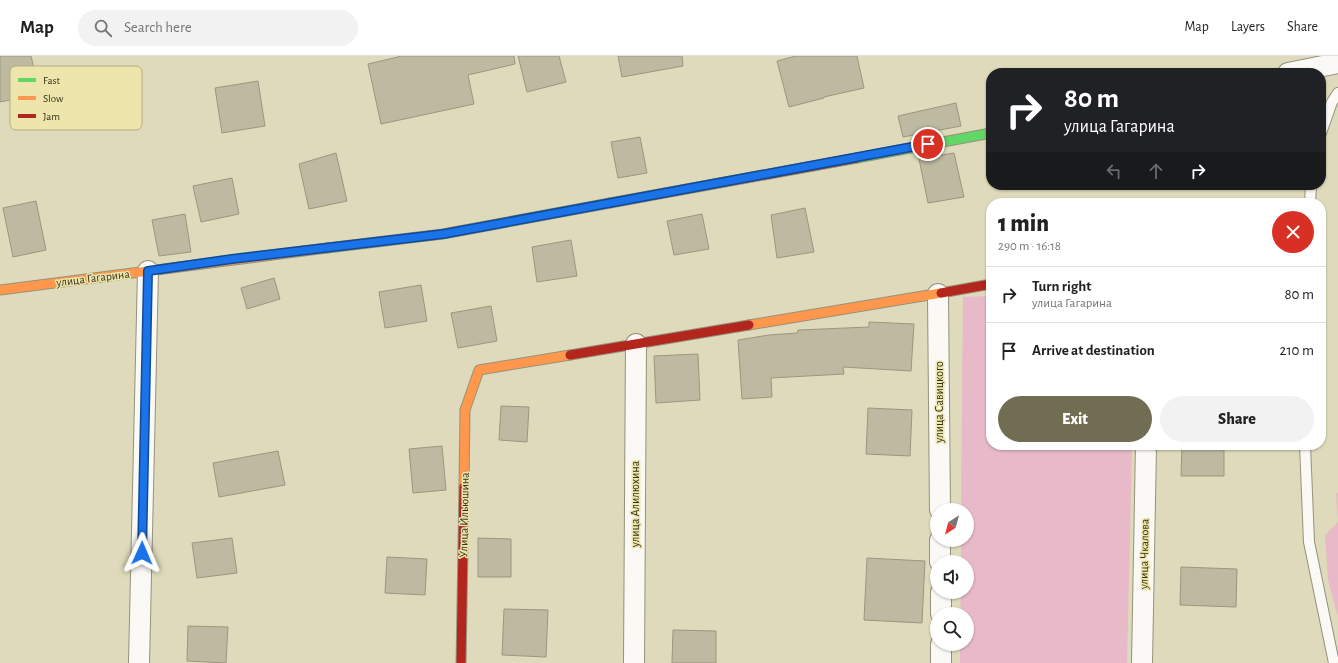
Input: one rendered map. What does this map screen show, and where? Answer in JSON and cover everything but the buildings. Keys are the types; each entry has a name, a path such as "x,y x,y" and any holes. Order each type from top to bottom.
{"street":[{"path":"1313,68 1338,63"},
{"name":"улица Гагарина","path":"0,290 239,258 443,234 986,134"},
{"path":"139,663 148,271"},
{"path":"636,344 986,285"},
{"name":"улица Савицкого","path":"938,294 940,503"},
{"name":"Улица Ильюшина","path":"461,663 466,410 479,370 636,344"},
{"name":"улица Алилюхина","path":"634,663 636,344"},
{"name":"улица Чкалова","path":"1142,663 1146,450"},
{"path":"941,651 941,663"}],"lane":[{"path":"1326,119 1332,102 1338,93"},
{"path":"1305,450 1309,542 1334,663"}],"shaded area":[{"path":"986,296 986,450 1132,450 1127,663 960,663 960,651 974,651 974,607 960,607 961,599 974,599 974,555 961,555 961,547 974,547 974,503 961,503 963,297"},
{"path":"1336,493 1338,493 1338,522"},
{"path":"1338,522 1338,617 1328,580 1325,535"}],"traffic: fast":[{"path":"857,158 986,134"},
{"path":"327,248 443,234 610,203"}],"traffic: slow":[{"path":"0,290 327,248"},
{"path":"749,325 941,293"},
{"path":"464,487 465,410 479,370 570,355"}],"traffic: jam":[{"path":"610,203 857,158"},
{"path":"941,293 986,285"},
{"path":"570,355 749,325"},
{"path":"461,663 464,487"}],"route":[{"path":"142,553 148,271 232,259 443,234 928,144"}]}
